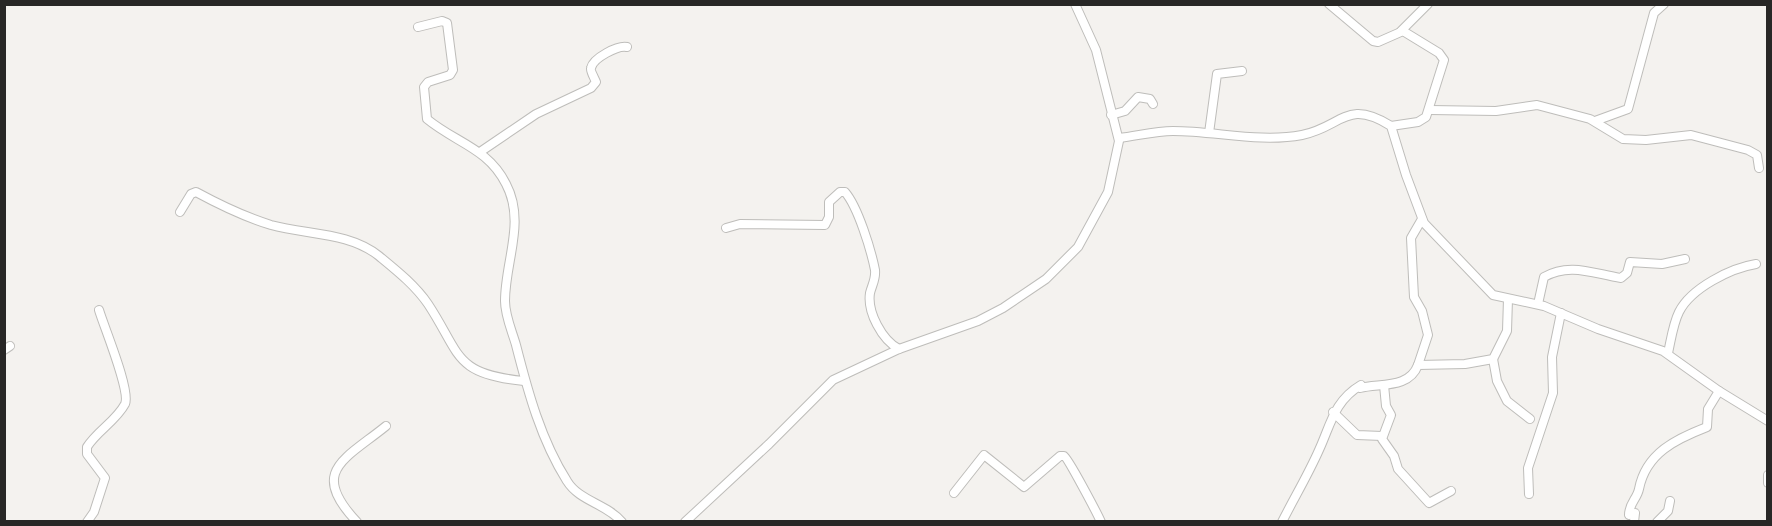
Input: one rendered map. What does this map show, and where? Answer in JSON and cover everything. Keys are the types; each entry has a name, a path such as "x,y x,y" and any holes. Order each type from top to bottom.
{"street":[{"path":"685,522 769,444 832,380 898,349 978,321 1003,308 1046,279 1073,254 1108,192 1119,138 1111,115 1096,50 1075,4"},
{"path":"1329,4 1373,41 1378,42 1401,31 1428,4"},
{"path":"1595,121 1628,109 1654,13 1664,4"},
{"path":"418,27 442,21 447,23 453,70 450,75 428,82 424,87 427,119 480,152 492,163 507,186 516,212 505,302 524,381 552,452 569,484 622,522"},
{"path":"1119,138 1164,131 1261,138 1301,135 1320,130 1340,117 1353,113 1370,115 1391,126 1418,122 1430,110 1444,60 1434,50 1401,31"},
{"path":"480,152 536,114 591,88 596,82 591,70 592,65 613,48 627,47"},
{"path":"1209,133 1217,74 1242,70"},
{"path":"1111,115 1125,111 1138,98 1150,99 1153,104"},
{"path":"1430,110 1496,111 1537,105 1595,121 1617,136 1631,140 1691,135 1741,148 1757,155 1759,168"},
{"path":"1391,126 1422,219 1493,295 1538,304 1668,353 1719,391 1767,421"},
{"path":"180,212 191,194 196,192 226,208 273,226 363,244 419,292 453,351 465,363 483,373 524,381"},
{"path":"726,228 740,224 825,225 829,218 829,202 840,192 845,192 854,207 874,268 875,280 870,296 876,320 885,338 898,349"},
{"path":"1282,522 1319,450 1333,412 1348,394 1361,385 1360,388 1407,379 1418,365 1428,335 1422,311 1414,297 1411,238 1422,219"},
{"path":"1538,304 1544,277 1554,272 1585,269 1621,278 1627,273 1630,262 1662,264 1685,259"},
{"path":"1668,353 1677,317 1685,303 1736,267 1756,264"},
{"path":"1508,299 1507,331 1493,358 1497,381 1507,401 1530,419"},
{"path":"87,522 94,512 105,478 87,454 87,447 123,408 126,399 118,363 99,310"},
{"path":"1529,494 1528,468 1553,393 1552,357 1561,312"},
{"path":"1418,365 1465,364 1493,358"},
{"path":"1384,385 1386,406 1391,415 1382,436 1398,469 1427,502 1431,503 1451,491"},
{"path":"1634,522 1635,513 1629,515 1630,502 1639,491 1639,484 1656,454 1674,441 1707,427 1708,409 1719,391"},
{"path":"1333,412 1357,435 1382,436"},
{"path":"357,522 342,506 332,486 333,477 338,467 349,456 386,426"},
{"path":"954,493 984,454 1023,487 1060,456 1064,456 1071,462 1076,480 1101,522"},
{"path":"1767,475 1767,483"},
{"path":"1658,522 1668,511 1670,501"}]}
